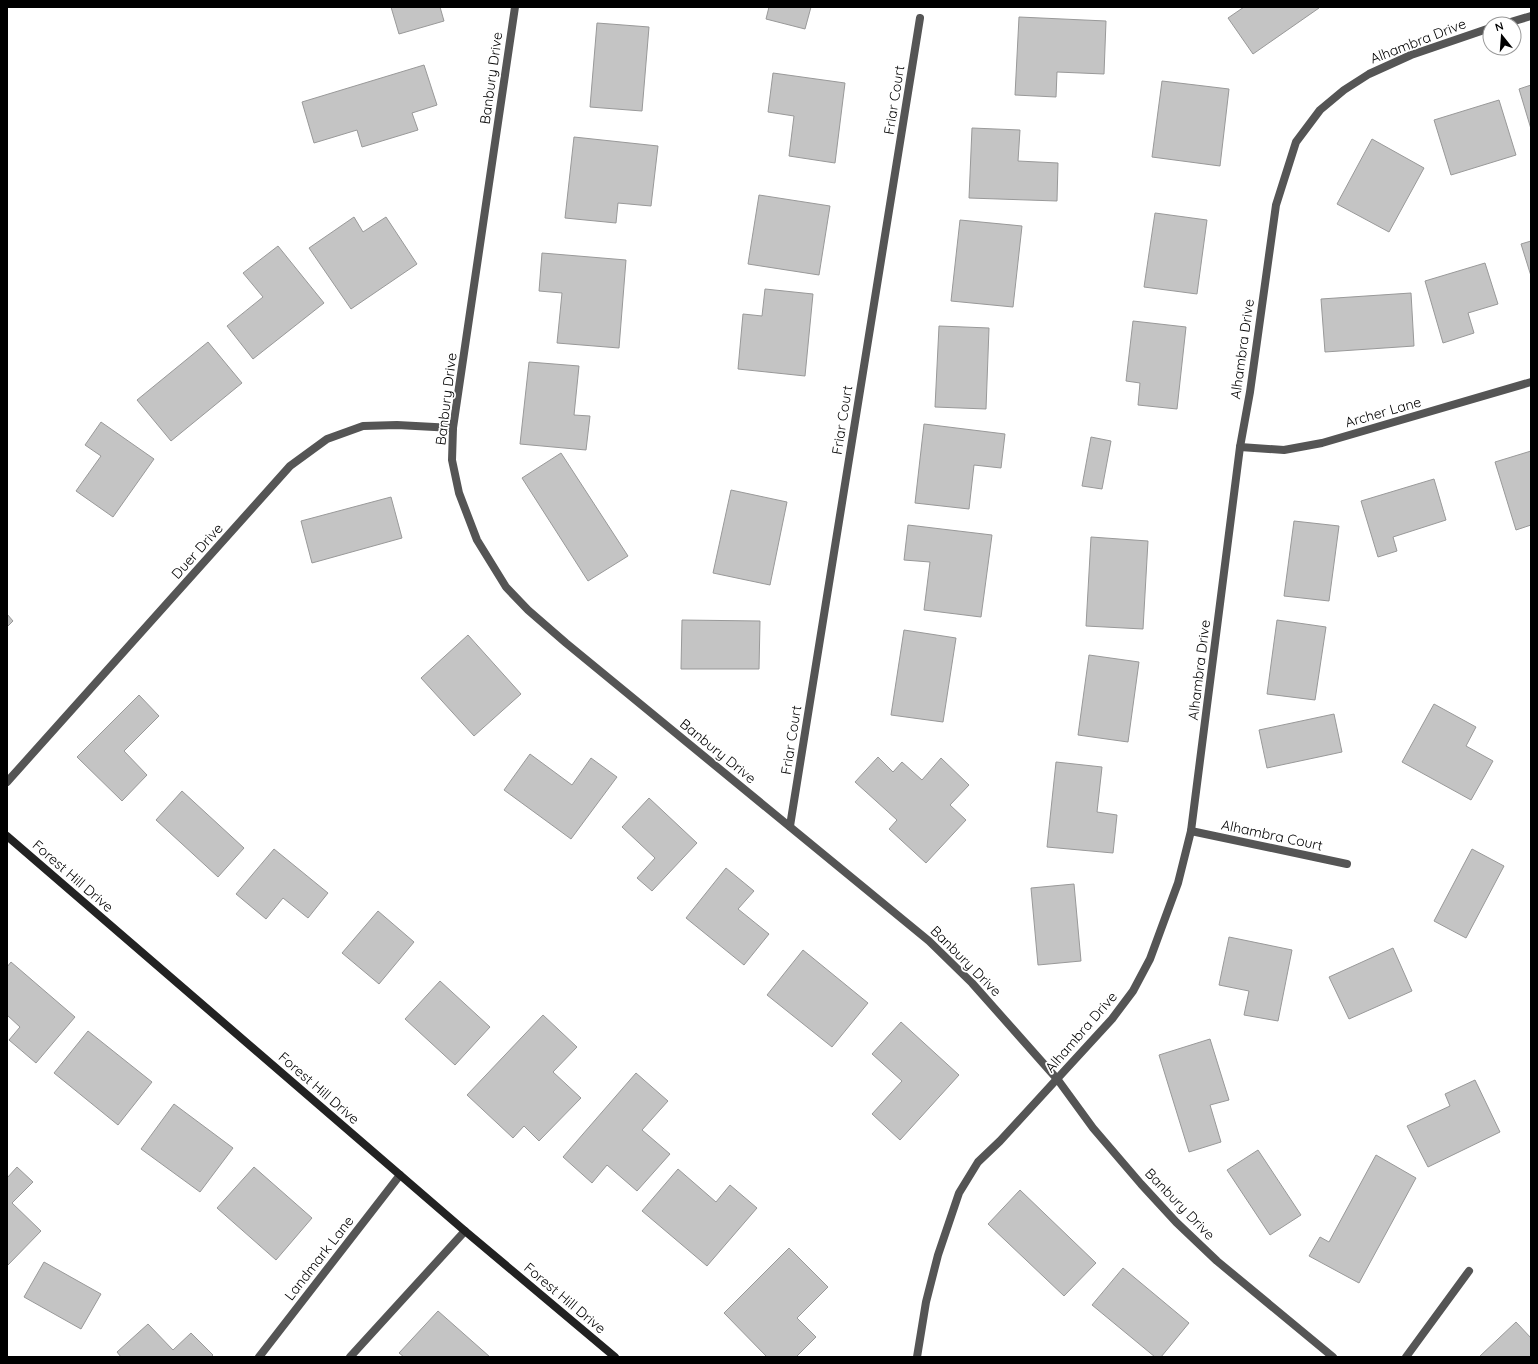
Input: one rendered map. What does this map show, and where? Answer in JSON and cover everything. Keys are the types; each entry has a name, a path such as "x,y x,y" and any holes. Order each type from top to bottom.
{"street":[{"name":"Banbury Drive","path":"515,7 453,428 452,460 459,493 477,540 506,587 528,610 566,643 929,941 972,983 1058,1080 1093,1128 1176,1222 1217,1261 1333,1357"},
{"name":"Friar Court","path":"790,826 920,18"},
{"name":"Alhambra Drive","path":"917,1357 926,1302 936,1262 959,1193 978,1162 1058,1080 1112,1019 1133,991 1150,959 1175,890 1191,831 1240,447 1250,392 1276,205 1296,142 1320,110 1344,90 1368,74 1410,55 1482,31"},
{"name":"Archer Lane","path":"1240,447 1284,450 1322,443 1531,382"},
{"name":"Duer Drive","path":"7,782 290,466 327,439 363,426 397,424 453,428"},
{"name":"Alhambra Court","path":"1191,831 1347,864"},
{"name":"Forest Hill Drive","path":"7,836 465,1231 615,1357"},
{"name":"Landmark Lane","path":"259,1357 400,1175"},
{"path":"350,1357 465,1231"},
{"path":"1406,1357 1469,1271"}],"building":[{"path":"391,7 440,7 444,21 399,34"},
{"path":"769,7 811,7 805,29 766,19"},
{"path":"1244,7 1319,8 1253,54 1228,18"},
{"path":"1019,17 1106,21 1104,74 1057,72 1056,97 1015,95"},
{"path":"597,23 649,27 642,111 590,107"},
{"path":"424,65 437,105 412,113 418,130 362,147 357,130 314,143 302,102"},
{"path":"773,73 845,83 835,163 789,156 794,116 768,112"},
{"path":"1162,81 1229,89 1220,166 1152,157"},
{"path":"1531,85 1531,129 1519,89"},
{"path":"1499,100 1516,155 1451,175 1434,120"},
{"path":"972,128 1020,130 1018,161 1058,163 1057,201 969,198"},
{"path":"574,137 658,146 651,206 618,203 616,223 565,218"},
{"path":"1372,139 1424,168 1389,232 1337,204"},
{"path":"759,195 830,206 819,275 748,264"},
{"path":"1155,213 1207,220 1197,294 1144,287"},
{"path":"354,217 363,232 386,217 417,264 351,309 309,248"},
{"path":"960,220 1022,226 1013,307 951,301"},
{"path":"1531,241 1531,276 1521,244"},
{"path":"278,246 324,303 253,359 227,326 263,297 243,273"},
{"path":"542,253 626,260 619,348 557,343 562,293 539,291"},
{"path":"1485,263 1498,304 1468,313 1474,333 1443,343 1425,281"},
{"path":"765,289 813,294 805,376 738,369 743,314 762,316"},
{"path":"1411,293 1414,346 1325,352 1321,299"},
{"path":"1133,321 1186,327 1177,409 1138,405 1140,383 1126,381"},
{"path":"939,326 989,328 986,409 935,407"},
{"path":"208,342 242,383 171,441 137,400"},
{"path":"529,362 579,366 574,415 590,416 586,450 520,444"},
{"path":"101,422 154,459 113,517 76,491 101,456 85,445"},
{"path":"924,424 1005,434 1001,468 974,465 969,509 915,503"},
{"path":"1091,437 1111,441 1102,489 1082,486"},
{"path":"1531,451 1531,525 1516,530 1495,462"},
{"path":"561,453 628,556 588,581 522,478"},
{"path":"1434,479 1446,520 1393,537 1397,551 1378,557 1361,501"},
{"path":"731,490 787,502 770,585 713,573"},
{"path":"391,497 402,538 312,563 301,521"},
{"path":"1294,521 1339,526 1329,601 1284,596"},
{"path":"908,525 992,535 981,617 924,610 930,562 904,560"},
{"path":"1091,537 1148,541 1143,629 1086,626"},
{"path":"7,614 13,621 7,627"},
{"path":"682,620 760,621 759,669 681,669"},
{"path":"1277,620 1326,627 1315,700 1267,694"},
{"path":"904,630 956,638 943,722 891,715"},
{"path":"468,635 521,694 474,736 421,678"},
{"path":"1089,655 1139,662 1128,742 1078,735"},
{"path":"139,695 159,716 124,751 147,775 122,801 77,757"},
{"path":"1434,704 1476,727 1466,746 1493,761 1471,800 1402,762"},
{"path":"1334,714 1342,752 1267,768 1259,730"},
{"path":"530,754 572,785 591,758 617,777 571,839 504,790"},
{"path":"878,757 893,772 902,762 922,780 941,758 969,785 950,805 966,820 926,863 889,829 897,820 855,782"},
{"path":"1056,762 1102,767 1097,812 1117,815 1113,853 1047,847"},
{"path":"182,791 244,848 218,877 156,820"},
{"path":"649,798 697,843 652,891 637,878 655,858 622,827"},
{"path":"274,849 328,893 308,918 283,898 266,919 236,894"},
{"path":"1472,849 1504,866 1466,938 1434,921"},
{"path":"726,868 754,891 738,909 769,934 744,965 686,918"},
{"path":"1074,884 1081,961 1038,965 1031,888"},
{"path":"378,911 414,942 379,984 342,953"},
{"path":"1229,937 1292,950 1278,1021 1244,1015 1249,991 1219,985"},
{"path":"1393,948 1412,991 1349,1019 1329,977"},
{"path":"803,950 868,1003 832,1047 767,995"},
{"path":"11,962 75,1017 36,1063 9,1040 20,1027 7,1015 7,967"},
{"path":"440,981 490,1027 455,1065 405,1019"},
{"path":"543,1015 577,1047 553,1072 581,1098 539,1141 524,1126 513,1138 467,1095"},
{"path":"901,1022 959,1075 900,1140 872,1114 902,1081 872,1054"},
{"path":"88,1031 152,1082 118,1125 54,1073"},
{"path":"1210,1039 1229,1100 1210,1105 1221,1142 1189,1152 1159,1055"},
{"path":"636,1073 668,1101 642,1130 670,1154 637,1191 607,1165 592,1183 563,1157"},
{"path":"1475,1080 1500,1132 1428,1167 1407,1126 1450,1106 1445,1094"},
{"path":"174,1104 233,1148 200,1192 141,1149"},
{"path":"1258,1150 1301,1215 1270,1235 1227,1170"},
{"path":"1376,1155 1416,1178 1359,1283 1309,1256 1320,1237 1329,1242"},
{"path":"17,1167 33,1182 12,1203 41,1231 7,1266 7,1178"},
{"path":"254,1167 312,1218 276,1260 217,1208"},
{"path":"678,1169 716,1202 730,1185 757,1208 707,1266 642,1211"},
{"path":"1020,1190 1096,1263 1064,1296 988,1224"},
{"path":"789,1248 828,1287 797,1318 816,1337 796,1357 767,1357 724,1313"},
{"path":"44,1262 101,1294 81,1329 24,1297"},
{"path":"1123,1268 1189,1323 1161,1357 1155,1357 1092,1305"},
{"path":"438,1311 490,1357 404,1357 399,1353"},
{"path":"1516,1322 1531,1338 1531,1357 1479,1357"},
{"path":"148,1324 173,1350 191,1333 213,1355 211,1357 121,1357 117,1352"}]}
